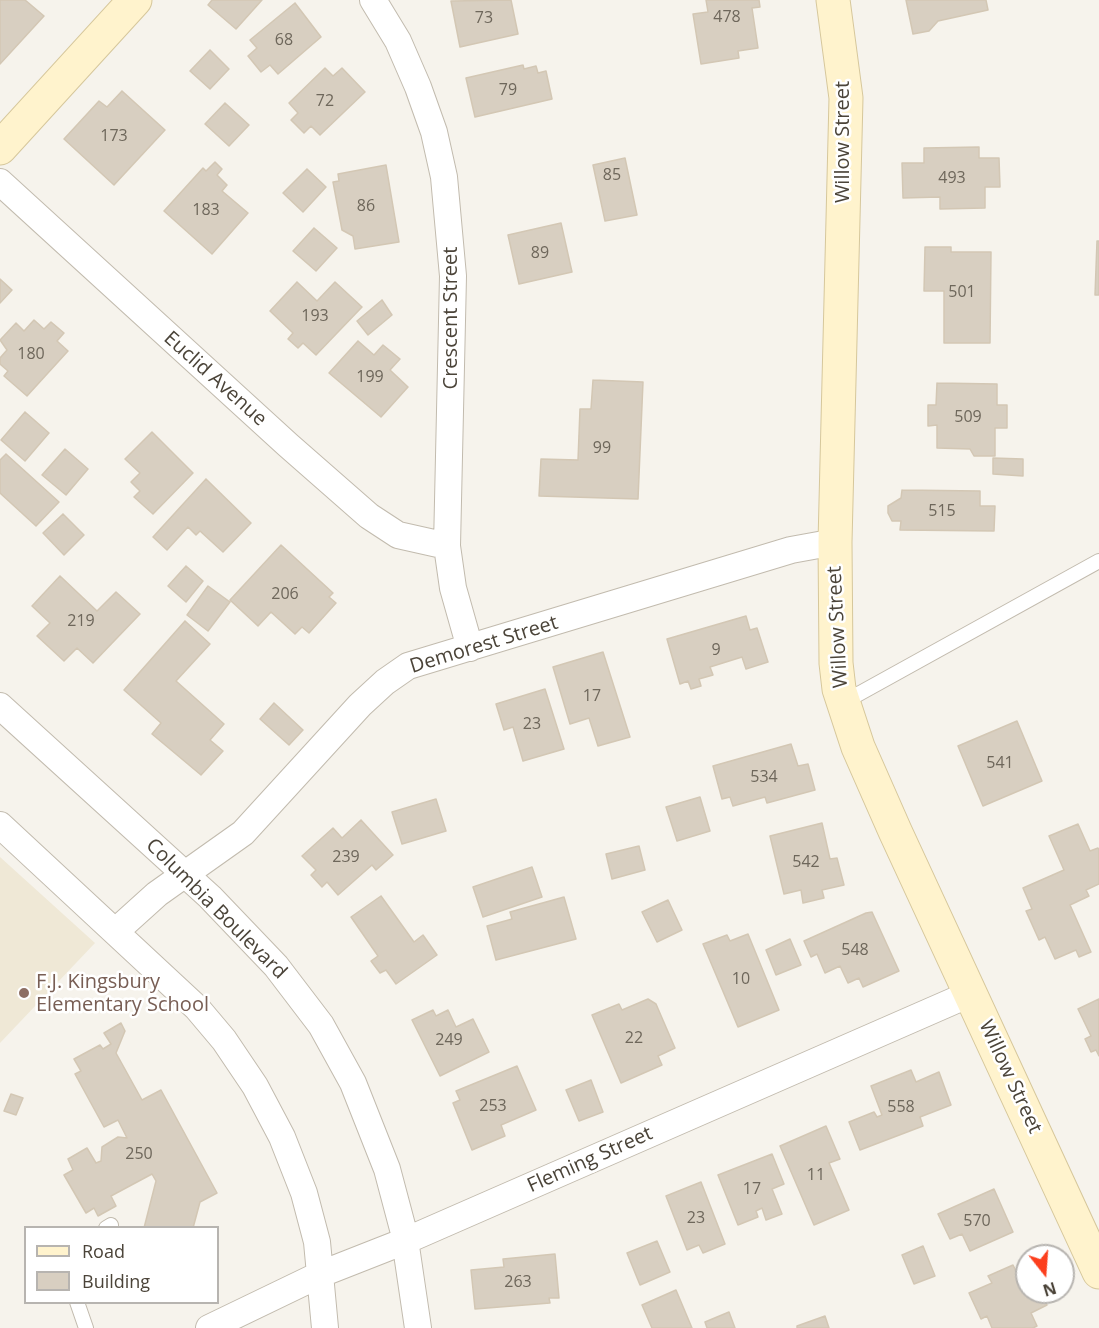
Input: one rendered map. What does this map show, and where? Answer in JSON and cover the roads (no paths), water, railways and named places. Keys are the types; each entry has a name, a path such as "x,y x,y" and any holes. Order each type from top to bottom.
{"street":[{"path":"0,148 135,0"},
{"name":"Crescent Street","path":"373,0 398,41 418,87 434,132 446,189 453,276 447,546 453,588 470,648"},
{"name":"Willow Street","path":"833,0 846,98 834,542 836,663 843,703 858,747 895,831 972,993 1099,1272"},
{"name":"Euclid Avenue","path":"0,182 369,516 398,535 447,546"},
{"name":"Demorest Street","path":"116,931 157,894 243,833 360,705 385,682 419,662 791,550 834,542"},
{"name":"Columbia Boulevard","path":"0,706 186,874 276,966 333,1044 377,1138 393,1190 405,1241 418,1328"},
{"path":"0,825 197,1008 224,1040 255,1086 282,1137 304,1192 317,1242 326,1328"},
{"name":"Fleming Street","path":"209,1328 321,1274 405,1241 972,993"}],"lane":[{"path":"843,703 1099,561"},
{"path":"77,1304 86,1328"}],"place":[{"name":"F.J. Kingsbury Elementary School","path":"24,993"}]}
